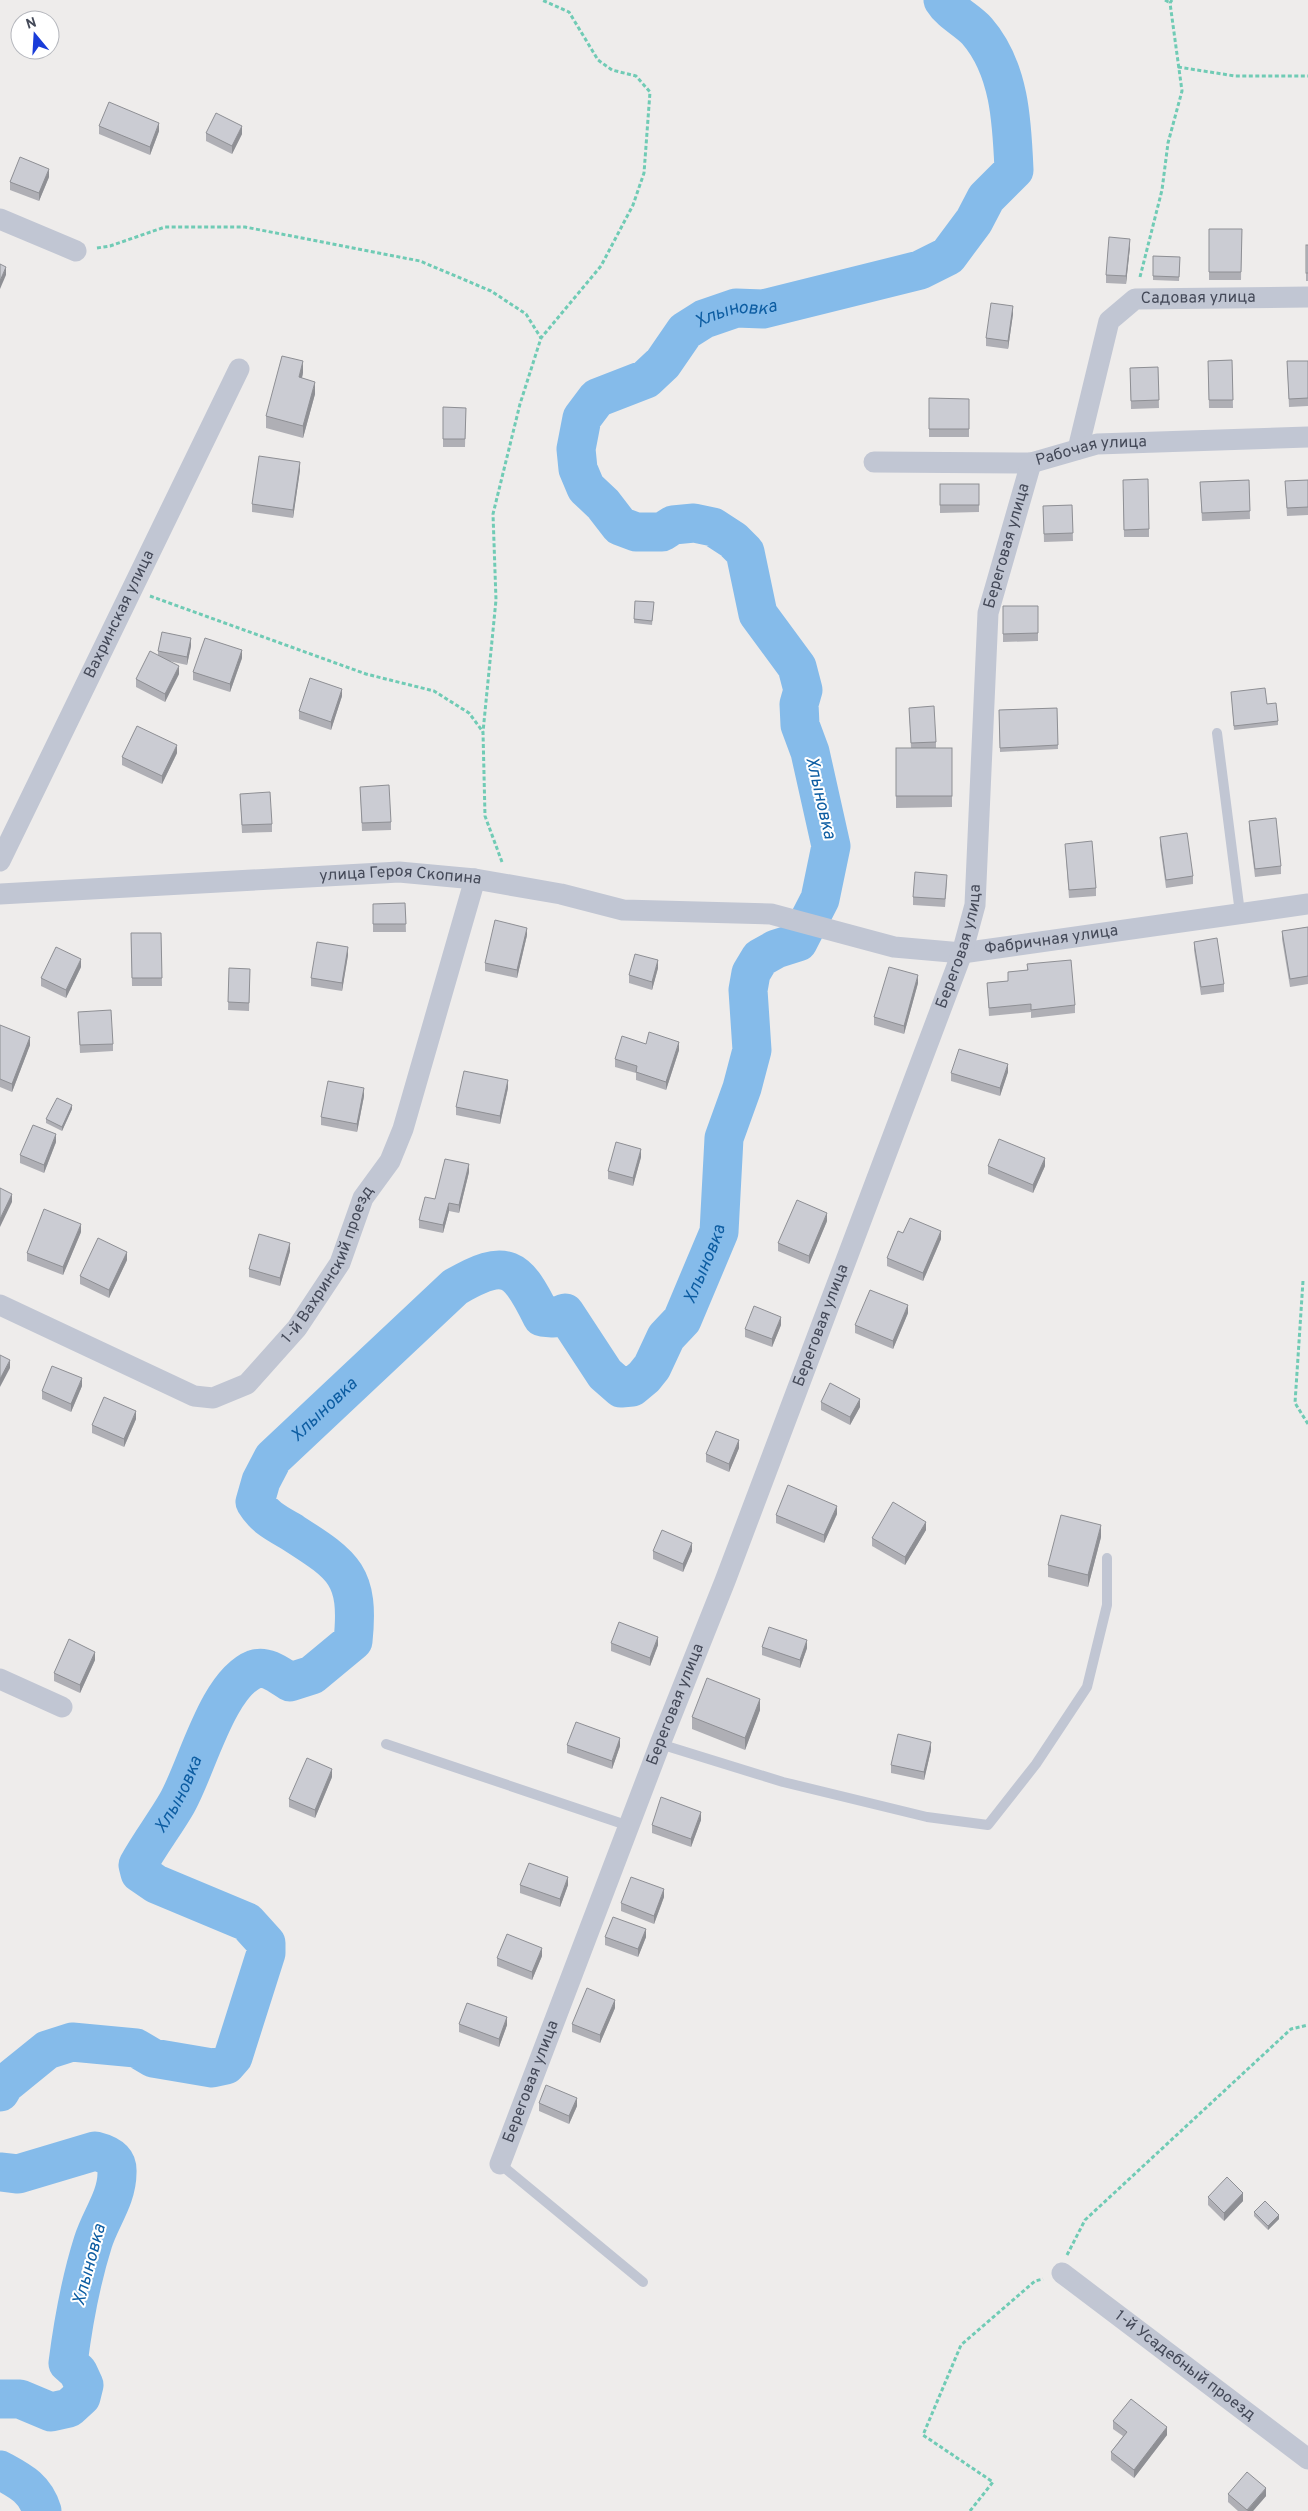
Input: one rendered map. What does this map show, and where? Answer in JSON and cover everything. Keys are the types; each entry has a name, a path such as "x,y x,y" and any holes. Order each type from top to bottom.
{"street":[{"path":"0,219 76,251"},
{"name":"Садовая улица","path":"1078,449 1109,321 1135,299 1308,297"},
{"name":"Вахринская улица","path":"0,861 239,369"},
{"name":"Рабочая улица","path":"874,462 1030,463 1097,444 1308,438"},
{"name":"Береговая улица","path":"500,2164 660,1744 725,1581 962,953 974,905 988,613 1030,463"},
{"name":"улица Героя Скопина","path":"0,894 399,872 517,886 561,894 623,910 699,914 771,914 806,922"},
{"name":"1-й Вахринский проезд","path":"0,1305 194,1396 213,1398 247,1384 297,1328 340,1263 363,1198 390,1161 404,1129 475,880"},
{"name":"Фабричная улица","path":"806,922 894,948 962,953 1308,904"},
{"path":"0,1679 62,1707"},
{"name":"1-й Усадебный проезд","path":"1062,2272 1308,2459"}],"lane":[{"path":"1216,733 1240,913"},
{"path":"660,1744 783,1782 928,1817 988,1825 1036,1764 1087,1687 1107,1606 1108,1558"},
{"path":"386,1744 629,1826"},
{"path":"500,2164 643,2282"}],"path":[{"path":"517,886 502,861 485,816 483,732 496,600 493,514 520,404 541,338 601,266 633,205 644,173 650,92 636,76 612,70 598,60 569,12 542,0"},
{"path":"1135,299 1162,190 1168,142 1182,91 1171,1 1165,0"},
{"path":"1178,67 1235,76 1308,76"},
{"path":"76,251 110,246 165,227 245,227 420,262 491,291 526,314 541,338"},
{"path":"131,589 366,674 434,691 469,713 483,732"},
{"path":"1303,1281 1295,1403 1308,1424"}],"building":[{"path":"109,102 159,123 150,147 99,126"},
{"path":"216,113 242,126 232,146 206,133"},
{"path":"20,157 49,169 39,193 10,182"},
{"path":"1209,229 1242,229 1241,272 1209,272"},
{"path":"1109,237 1130,239 1126,276 1106,275"},
{"path":"1306,245 1308,245 1308,273 1306,273"},
{"path":"1153,256 1180,257 1179,277 1153,276"},
{"path":"0,264 6,267 0,281"},
{"path":"991,303 1013,306 1008,341 986,338"},
{"path":"282,356 303,361 299,377 315,382 303,426 266,416"},
{"path":"1232,360 1233,400 1209,400 1208,361"},
{"path":"1287,361 1308,361 1308,398 1289,399"},
{"path":"1158,367 1159,400 1131,401 1130,368"},
{"path":"929,398 969,399 969,429 929,429"},
{"path":"443,407 466,408 465,439 443,439"},
{"path":"259,456 300,462 293,510 252,504"},
{"path":"1148,479 1149,529 1124,530 1123,480"},
{"path":"1249,480 1250,511 1202,513 1200,482"},
{"path":"1308,480 1308,507 1287,508 1285,481"},
{"path":"940,484 979,484 979,505 940,505"},
{"path":"1072,505 1073,533 1044,534 1043,506"},
{"path":"635,601 654,602 652,621 634,619"},
{"path":"1003,606 1038,606 1038,633 1003,634"},
{"path":"162,632 191,638 187,657 158,651"},
{"path":"205,638 242,650 230,684 193,672"},
{"path":"150,651 179,666 165,694 136,679"},
{"path":"310,678 342,689 331,722 299,711"},
{"path":"1265,688 1267,704 1276,703 1278,721 1234,726 1231,692"},
{"path":"934,706 936,742 911,743 909,708"},
{"path":"1057,708 1058,745 1000,748 999,710"},
{"path":"137,726 177,745 162,776 122,757"},
{"path":"896,748 952,748 952,796 896,796"},
{"path":"389,785 391,822 362,823 360,787"},
{"path":"270,792 272,824 242,825 240,794"},
{"path":"1276,818 1281,866 1255,869 1249,821"},
{"path":"1187,833 1193,876 1166,880 1160,837"},
{"path":"1092,841 1096,888 1069,890 1065,844"},
{"path":"915,872 947,875 945,899 913,897"},
{"path":"405,903 406,924 373,924 373,904"},
{"path":"495,920 527,928 517,970 485,963"},
{"path":"1308,927 1308,976 1290,979 1282,931"},
{"path":"131,933 161,933 162,978 132,978"},
{"path":"1217,938 1224,984 1201,987 1194,942"},
{"path":"317,942 348,947 342,983 311,978"},
{"path":"56,947 81,959 66,990 41,978"},
{"path":"635,954 658,960 652,982 629,975"},
{"path":"1071,960 1075,1005 1031,1010 1031,1004 989,1008 987,983 1008,981 1008,972 1028,970 1027,964"},
{"path":"889,967 918,975 904,1026 874,1017"},
{"path":"229,968 250,969 249,1003 228,1002"},
{"path":"111,1010 113,1044 80,1045 78,1012"},
{"path":"0,1025 30,1037 12,1084 0,1079"},
{"path":"649,1032 679,1042 666,1082 636,1072 637,1066 615,1059 622,1036 646,1044"},
{"path":"959,1049 1008,1064 1000,1088 951,1073"},
{"path":"464,1071 508,1080 500,1116 456,1107"},
{"path":"328,1081 364,1088 357,1124 321,1117"},
{"path":"57,1098 72,1105 62,1127 46,1119"},
{"path":"33,1125 56,1134 44,1165 20,1155"},
{"path":"999,1139 1045,1158 1033,1185 988,1166"},
{"path":"616,1142 641,1149 633,1178 608,1171"},
{"path":"445,1159 469,1164 459,1205 449,1203 443,1225 419,1220 425,1197 435,1199"},
{"path":"0,1188 12,1194 0,1219"},
{"path":"797,1200 827,1213 809,1256 778,1243"},
{"path":"44,1209 81,1224 63,1267 27,1253"},
{"path":"910,1218 941,1231 923,1273 887,1258 898,1231 903,1233"},
{"path":"259,1234 290,1243 280,1278 249,1269"},
{"path":"98,1238 127,1252 109,1290 80,1276"},
{"path":"870,1290 908,1305 893,1341 855,1325"},
{"path":"754,1306 781,1317 772,1339 745,1329"},
{"path":"0,1355 10,1360 0,1379"},
{"path":"52,1366 82,1378 71,1404 42,1391"},
{"path":"830,1383 860,1399 850,1417 821,1402"},
{"path":"104,1397 136,1411 124,1439 92,1425"},
{"path":"716,1431 739,1440 729,1464 706,1454"},
{"path":"788,1485 837,1506 824,1535 776,1515"},
{"path":"893,1502 926,1522 905,1557 872,1538"},
{"path":"1061,1515 1101,1525 1088,1575 1048,1565"},
{"path":"662,1530 692,1543 683,1564 653,1551"},
{"path":"619,1622 658,1637 650,1658 611,1643"},
{"path":"769,1627 807,1640 800,1660 762,1647"},
{"path":"69,1639 95,1652 80,1685 54,1673"},
{"path":"707,1678 760,1699 745,1738 692,1717"},
{"path":"576,1722 620,1738 612,1761 567,1745"},
{"path":"898,1734 931,1742 924,1772 891,1765"},
{"path":"307,1758 332,1769 315,1810 289,1799"},
{"path":"661,1797 701,1812 691,1839 652,1825"},
{"path":"529,1863 568,1877 560,1899 520,1885"},
{"path":"631,1877 664,1889 654,1916 621,1903"},
{"path":"613,1917 646,1929 638,1949 605,1937"},
{"path":"507,1934 542,1948 532,1972 497,1958"},
{"path":"587,1988 615,2000 600,2035 572,2024"},
{"path":"467,2003 507,2017 499,2039 459,2024"},
{"path":"546,2085 577,2098 569,2116 539,2103"},
{"path":"1227,2177 1243,2193 1224,2213 1208,2197"},
{"path":"1265,2201 1279,2215 1268,2226 1254,2212"},
{"path":"1131,2399 1167,2427 1134,2470 1111,2452 1127,2432 1113,2421"},
{"path":"1247,2472 1266,2488 1247,2510 1228,2494"}],"waterway":[{"name":"Хлыновка","path":"0,2092 4,2085 47,2050 72,2042 136,2048 153,2058 212,2068 226,2065 233,2057 266,1953 266,1943 247,1922 156,1884 140,1873 138,1865 185,1788 219,1709 230,1691 242,1678 255,1669 260,1668 273,1672 290,1682 312,1675 353,1641 354,1600 344,1574 323,1553 262,1512 255,1502 261,1481 273,1458 455,1287 487,1272 499,1270 509,1272 517,1277 542,1317 553,1318 565,1313 605,1374 621,1388 632,1387 644,1377 652,1367 666,1337 682,1320 719,1232 724,1138 742,1088 752,1050 748,990 751,973 760,958 776,949 798,942 820,899 831,846 810,752 800,725 799,704 803,690 797,667 758,614 745,552 733,540 713,527 694,523 673,525 662,532 636,532 620,526 603,504 586,488 578,469 576,449 582,418 597,398 646,379 663,363 685,331 704,319 736,308 763,309 920,270 948,256 974,221 986,198 1014,170 1010,115 1003,79 996,62 988,46 977,31 950,9 943,0"},
{"name":"Хлыновка","path":"0,2172 18,2174 95,2151 111,2158 117,2168 114,2191 96,2233 89,2257 72,2333 68,2363 78,2372 84,2385 81,2397 69,2408 51,2412 20,2399 0,2399"},
{"name":"Хлыновка","path":"0,2470 26,2486 35,2496 42,2511"}]}
